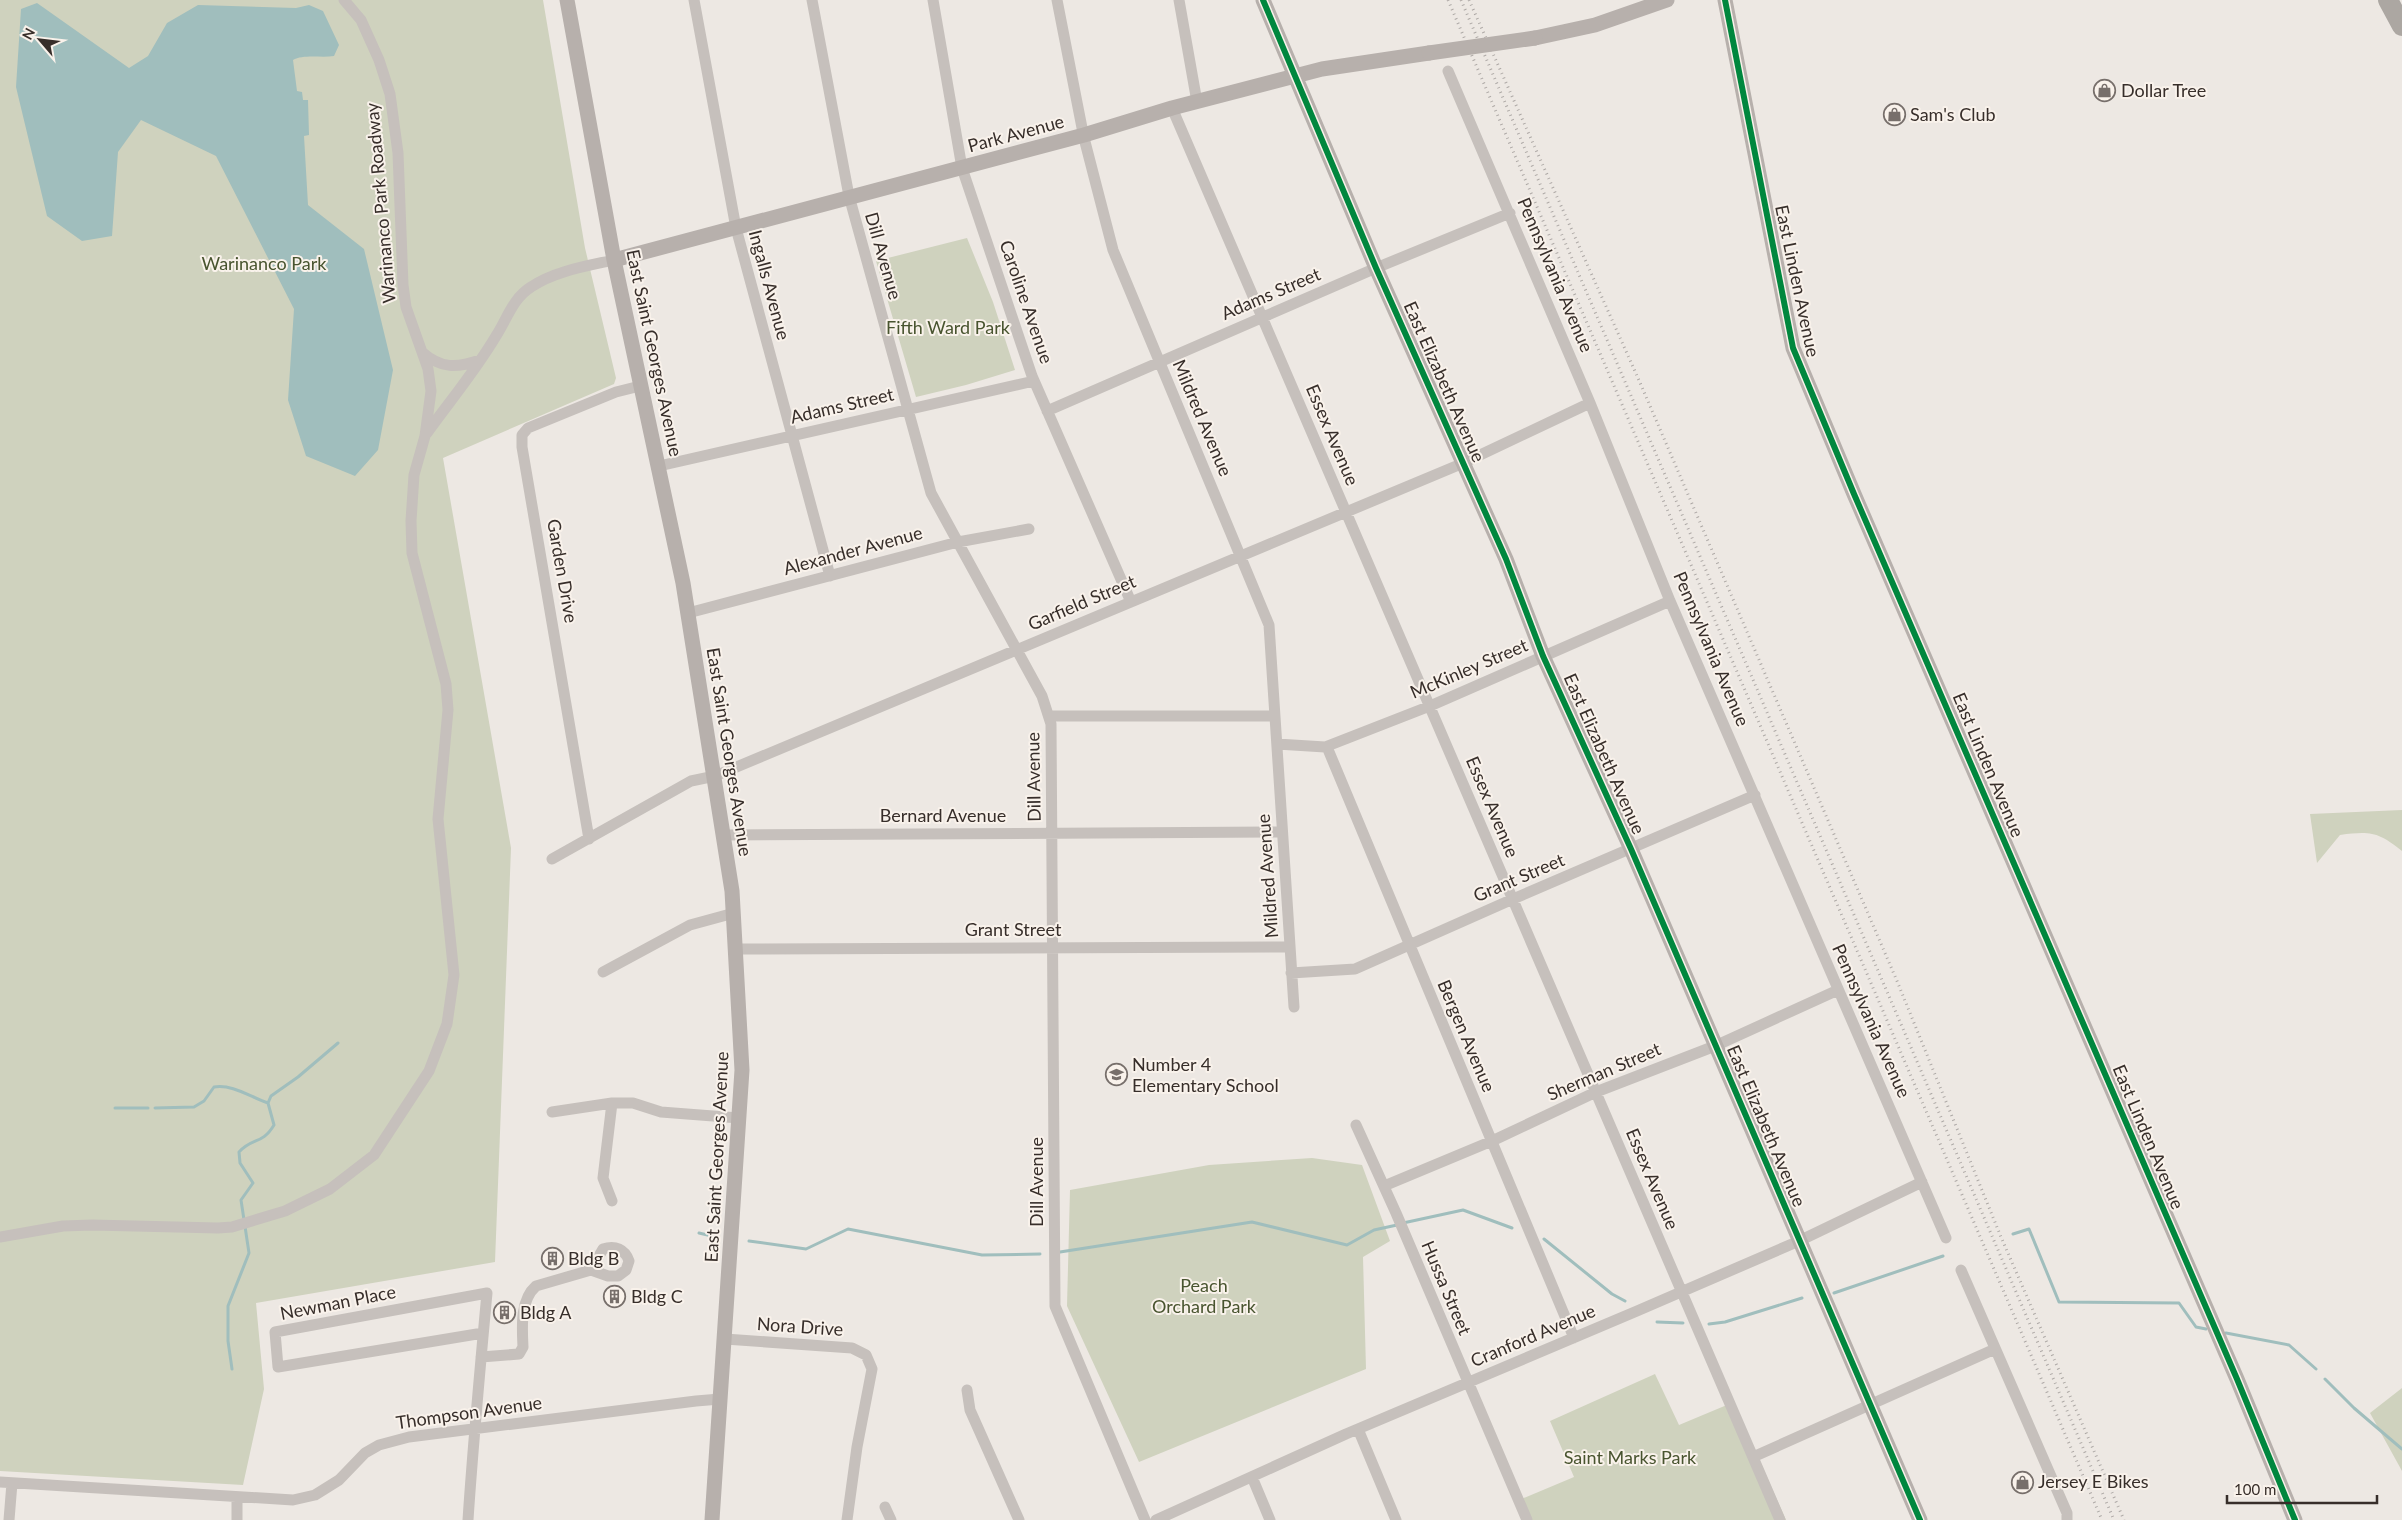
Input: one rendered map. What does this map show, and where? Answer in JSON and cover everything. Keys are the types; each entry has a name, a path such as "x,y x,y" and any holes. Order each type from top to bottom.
{"highway":[{"path":"2388,0 2402,26"}],"street":[{"name":"Warinanco Park Roadway","path":"0,1237 63,1226 92,1225 198,1229 232,1227 285,1211 330,1189 374,1155 429,1071 447,1024 454,975 438,819 448,710 446,684 412,553 411,521 414,475 425,436 431,391 428,369 406,307 403,285 398,153 390,94 379,60 361,20 344,0"},
{"name":"East Saint Georges Avenue","path":"567,0 614,260 659,466 688,613 715,776 734,913 742,1070 712,1520"},
{"name":"Ingalls Avenue","path":"694,0 736,228 830,576"},
{"name":"Dill Avenue","path":"812,0 849,198 932,492 1042,696 1051,724 1055,1306 1145,1520"},
{"name":"Caroline Avenue","path":"933,0 962,168 1034,381 1131,602"},
{"name":"Mildred Avenue","path":"1057,0 1084,135 1113,250 1242,556 1269,625 1294,1007"},
{"path":"1179,0 1197,102"},
{"name":"East Elizabeth Avenue","path":"1263,0 1282,40 1294,77 1376,268 1506,559 1543,656 1630,849 1869,1406 1920,1520"},
{"name":"Park Avenue","path":"614,260 1084,135 1172,108 1322,68 1535,38 1595,25 1667,0"},
{"name":"East Linden Avenue","path":"1725,0 1793,348 1854,494 2234,1373 2295,1520"},
{"name":"Pennsylvania Avenue","path":"1448,71 1590,403 1670,601 1946,1238"},
{"name":"Essex Avenue","path":"1172,108 1780,1520"},
{"name":"Adams Street","path":"1047,411 1376,268 1510,213"},
{"name":"Warinanco Park Roadway","path":"425,436 480,360 517,299 530,287 544,279 577,268 614,260"},
{"path":"422,352 430,359 450,367 480,360"},
{"name":"Adams Street","path":"659,466 1034,381"},
{"name":"Garden Drive","path":"589,839 522,447 522,435 528,428 616,392 640,386"},
{"name":"Garfield Street","path":"552,859 691,781 715,776 1242,556 1464,462 1590,403"},
{"name":"Alexander Avenue","path":"688,613 958,542 1029,529"},
{"name":"McKinley Street","path":"1277,744 1327,747 1430,706 1670,601"},
{"path":"1049,716 1275,716"},
{"name":"Bergen Avenue","path":"1327,747 1574,1338"},
{"name":"Grant Street","path":"1291,973 1355,969 1755,795"},
{"name":"Bernard Avenue","path":"724,835 1282,832"},
{"path":"603,972 690,925 734,913"},
{"name":"Grant Street","path":"736,949 1290,946"},
{"name":"Sherman Street","path":"1384,1186 1492,1141 1596,1092 1715,1046 1838,990"},
{"path":"552,1112 612,1103 633,1103 661,1112 739,1118"},
{"path":"612,1103 603,1178 612,1201"},
{"name":"Hussa Street","path":"1356,1125 1396,1213 1527,1520"},
{"name":"Cranford Avenue","path":"1156,1520 1358,1429 1574,1338 1681,1290 1730,1272 1922,1182"},
{"path":"481,1357 519,1354 522,1347 525,1302 529,1292 536,1286 591,1270"},
{"path":"1960,1270 2067,1517"},
{"name":"Newman Place","path":"468,1520 474,1429 487,1293 275,1332 278,1367 483,1333"},
{"name":"Nora Drive","path":"725,1339 852,1348 860,1350 870,1362 872,1369 857,1447 848,1520"},
{"path":"1753,1458 1995,1349"},
{"path":"967,1390 970,1410 1019,1520"},
{"name":"Thompson Avenue","path":"0,1482 293,1500 315,1495 339,1480 365,1453 379,1445 409,1437 720,1399"},
{"path":"1358,1429 1396,1520"},
{"path":"1252,1477 1270,1520"},
{"path":"10,1520 12,1483"},
{"path":"237,1497 237,1520"},
{"path":"885,1507 891,1520"}],"green space":[{"name":"Warinanco Park","path":"0,0 543,0 585,248 616,378 614,384 443,458 511,848 495,1262 256,1303 264,1389 243,1485 0,1471"},
{"name":"Fifth Ward Park","path":"967,238 993,302 1015,370 966,385 916,397 876,261"},
{"path":"2402,810 2402,851 2387,840 2374,834 2340,835 2317,863 2310,814"},
{"name":"Peach Orchard Park","path":"1312,1158 1362,1165 1390,1241 1363,1257 1366,1369 1139,1462 1067,1306 1070,1190 1209,1165"},
{"name":"Saint Marks Park","path":"1655,1374 1679,1425 1734,1402 1786,1520 1527,1520 1519,1500 1574,1477 1550,1421"},
{"path":"2402,1388 2402,1471 2370,1413"}],"water":[{"path":"37,3 129,68 148,56 167,23 198,5 296,8 309,5 323,11 339,45 334,56 302,57 293,60 297,91 302,92 303,100 308,100 309,135 304,136 308,205 364,249 393,370 378,450 355,476 306,456 288,400 294,309 216,156 141,120 118,152 112,236 82,241 47,216 16,87 21,9"}],"waterway":[{"path":"232,1369 228,1341 228,1306 249,1253 241,1200 253,1183 240,1163 239,1152 244,1147 265,1136 274,1125 268,1103 271,1096 298,1077 338,1043"},
{"path":"155,1108 194,1107 204,1101 214,1087 235,1089 268,1103"},
{"path":"115,1108 148,1108"},
{"path":"1403,1223 1463,1210 1512,1228"},
{"path":"1060,1252 1252,1222 1347,1245 1374,1230 1397,1225"},
{"path":"749,1241 806,1249 848,1229 982,1255 1040,1254"},
{"path":"2013,1234 2029,1229 2059,1302 2179,1303 2196,1327 2206,1329"},
{"path":"699,1233 716,1237"},
{"path":"1544,1239 1612,1294 1625,1301"},
{"path":"1834,1293 1943,1256"},
{"path":"1709,1324 1725,1322 1802,1298"},
{"path":"1657,1322 1683,1323"},
{"path":"2226,1333 2289,1345 2316,1369"},
{"path":"2325,1379 2354,1408 2402,1449"}],"railway":[{"path":"1448,0 2102,1520"},
{"path":"1461,0 2114,1520"},
{"path":"1469,0 1638,378 1897,981 2001,1237 2124,1520"}],"cycle path":[{"path":"1263,0 1376,268 1506,559 1543,656 1631,849 1920,1520"},
{"path":"1725,0 1793,348 1854,494 2237,1379 2295,1520"}],"place":[{"name":"Dollar Tree","path":"2105,91"},
{"name":"Sam's Club","path":"1894,115"},
{"name":"Number 4 Elementary School","path":"1116,1075"},
{"name":"Bldg B","path":"552,1259"},
{"name":"Bldg C","path":"615,1297"},
{"name":"Bldg A","path":"504,1313"},
{"name":"Jersey E Bikes","path":"2022,1482"}]}
